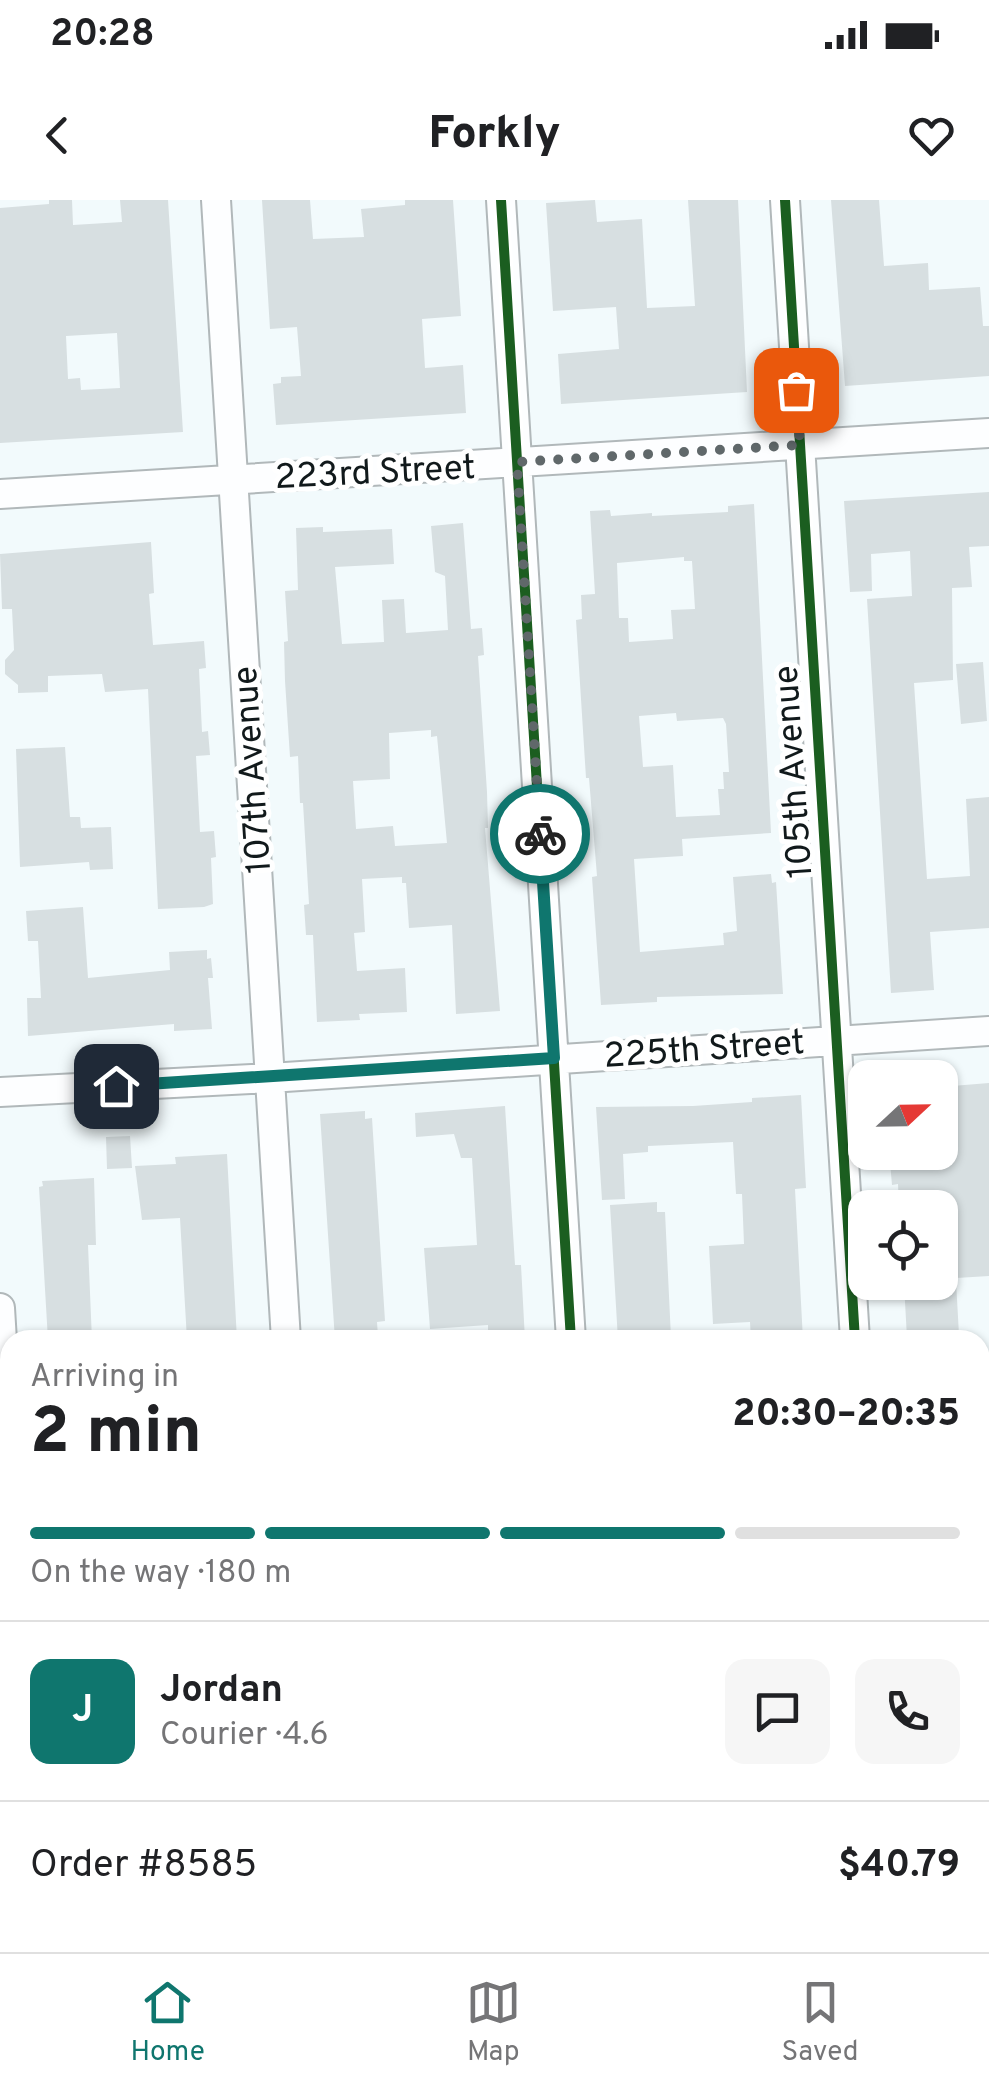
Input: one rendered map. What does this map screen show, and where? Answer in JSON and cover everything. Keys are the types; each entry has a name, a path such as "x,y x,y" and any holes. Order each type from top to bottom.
{"street":[{"name":"107th Avenue","path":"216,200 285,1330"},
{"path":"501,200 570,1330"},
{"name":"105th Avenue","path":"785,200 854,1330"},
{"name":"223rd Street","path":"0,494 989,433"},
{"name":"225th Street","path":"0,1092 989,1031"}],"building":[{"path":"49,200 72,200 73,225 122,222 120,200 168,200 183,432 0,443 0,208 49,204","holes":["117,333 120,388 81,390 80,378 68,379 66,336"]},
{"path":"262,200 310,200 313,239 364,237 361,209 405,205 405,200 453,200 461,316 422,319 425,368 463,365 466,413 276,425 273,384 281,383 281,377 301,376 297,327 270,329"},
{"path":"595,200 597,222 642,219 647,308 695,306 688,200 738,200 747,392 561,404 558,354 619,349 616,307 553,311 546,203"},
{"path":"831,200 879,200 884,266 928,263 929,290 980,287 983,326 989,326 989,376 845,386"},
{"path":"989,492 989,546 969,547 972,587 952,588 953,680 914,683 927,879 970,876 966,799 989,797 989,928 930,932 934,990 891,993 867,599 912,596 910,551 871,554 872,591 850,592 844,501"},
{"path":"754,504 771,833 682,839 683,856 634,859 640,952 724,945 723,933 737,931 733,877 771,874 772,883 776,882 783,994 657,997 657,1002 601,1005 592,877 597,876 576,620 582,619 581,595 595,594 590,511 610,510 611,516 652,516 728,512 728,506","holes":["684,557 684,561 692,561 695,609 671,610 673,639 629,642 628,618 619,618 617,563","676,713 677,721 723,718 726,724 729,772 723,772 724,789 718,789 720,815 676,817 673,765 643,767 639,716"]},
{"path":"463,523 471,629 482,628 484,655 478,656 487,792 485,828 500,1011 456,1014 452,925 409,928 406,883 402,883 402,877 362,879 365,932 354,933 357,971 405,968 407,1012 359,1014 360,1020 317,1022 313,935 306,935 304,905 309,904 303,803 298,756 290,757 285,681 285,591 298,590 296,528 323,527 323,532 392,529 394,564 335,567 342,644 384,642 382,600 404,599 406,633 448,630 445,576 435,572 431,526","holes":["431,730 431,737 437,736 447,843 395,846 393,826 356,829 353,781 390,779 389,733"]},
{"path":"151,542 154,593 149,594 153,645 204,641 206,668 199,669 202,732 208,731 210,755 196,756 200,832 214,831 216,857 211,858 213,904 204,907 158,909 148,689 105,692 102,674 48,676 48,692 18,693 18,685 5,674 5,660 14,650 12,609 2,609 0,554"},
{"path":"983,662 987,721 961,724 956,664"},
{"path":"65,747 70,817 80,817 81,828 111,827 113,869 90,870 89,862 20,867 16,749"},
{"path":"83,907 88,978 170,970 169,952 207,950 213,978 208,978 212,1029 174,1031 174,1024 28,1036 27,998 41,998 38,941 28,941 26,911"},
{"path":"989,1083 989,1276 958,1278 958,1190 898,1190 898,1184 892,1185 891,1170 958,1170 958,1086"},
{"path":"801,1095 806,1188 795,1189 802,1330 750,1330 750,1322 713,1324 709,1246 744,1244 742,1194 736,1194 733,1142 648,1146 648,1152 623,1154 625,1199 602,1200 596,1107 693,1106 752,1102 752,1098"},
{"path":"505,1106 515,1265 521,1265 524,1330 488,1330 488,1325 430,1329 424,1248 477,1245 472,1158 461,1158 454,1134 416,1137 415,1113"},
{"path":"365,1111 365,1119 372,1118 385,1321 377,1322 378,1330 334,1330 320,1114"},
{"path":"130,1136 132,1168 107,1169 106,1137"},
{"path":"227,1154 236,1330 186,1330 180,1218 142,1220 135,1166 176,1164 175,1157"},
{"path":"94,1178 96,1245 88,1245 92,1330 47,1330 39,1187 43,1186 42,1181"},
{"path":"657,1202 657,1212 665,1212 671,1330 617,1330 610,1205"},
{"path":"905,1300 957,1300 959,1330 907,1330"}],"cycle path":[{"path":"501,200 570,1330"},
{"path":"785,200 854,1330"}],"way so far":[{"path":"540,834 517,462 800,445 796,390"}],"route":[{"path":"116,1086 554,1058 540,834"}]}
